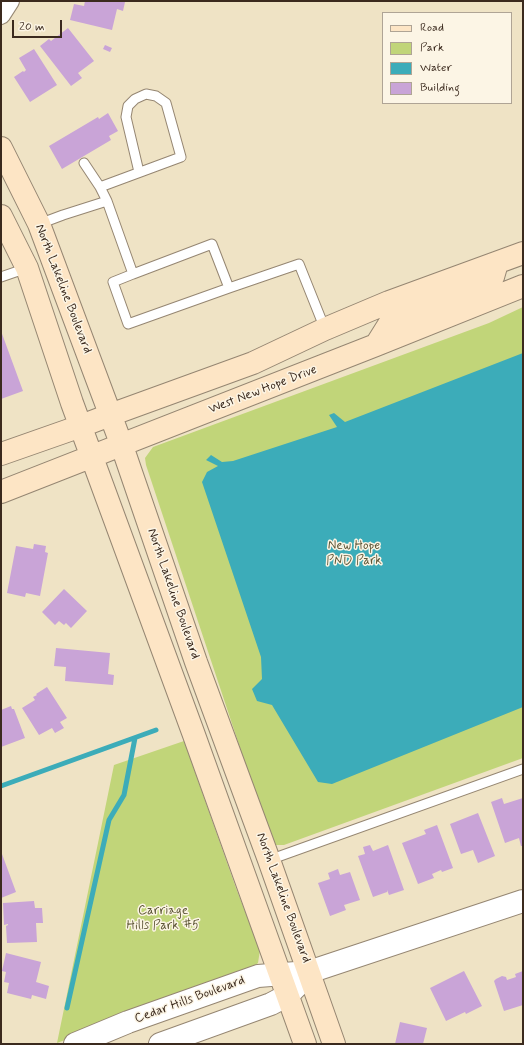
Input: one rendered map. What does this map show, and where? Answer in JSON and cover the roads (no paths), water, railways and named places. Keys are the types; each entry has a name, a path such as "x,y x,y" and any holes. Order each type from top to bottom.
{"main road":[{"name":"North Lakeline Boulevard","path":"1,148 39,224 122,446 196,662 269,860 334,1044"},
{"name":"North Lakeline Boulevard","path":"1,216 27,268 72,402 306,1044"},
{"path":"1,454 253,363 325,329 389,302 523,253"},
{"path":"376,345 391,321 479,287 493,277 497,263"},
{"name":"West New Hope Drive","path":"1,492 122,446 523,286"}],"street":[{"path":"1,15 10,1"},
{"name":"Cedar Hills Boulevard","path":"75,1044 128,1022 258,976 309,972 523,901"},
{"name":"Cedar Hills Boulevard","path":"160,1044 265,1006 288,995 309,972"}],"lane":[{"path":"100,186 139,172 180,157 166,103 156,96 146,94 135,99 128,106 126,117 139,172"},
{"path":"84,163 100,186 107,201 133,274"},
{"path":"39,224 107,201"},
{"path":"229,288 212,244 113,282 128,324 299,264 325,329"},
{"path":"1,276 27,268"},
{"path":"269,860 523,769"}],"water":[{"name":"New Hope PND Park","path":"523,353 523,707 332,784 318,782 272,705 257,701 252,689 262,679 261,657 202,482 207,472 218,466 206,460 211,455 222,462 233,461 337,427 329,415 334,413 345,422"}],"waterway":[{"path":"1,786 156,730"},
{"path":"67,1008 109,820 124,795 135,738"}],"park label":[{"name":"Carriage Hills Park #5","path":"163,918"}]}
